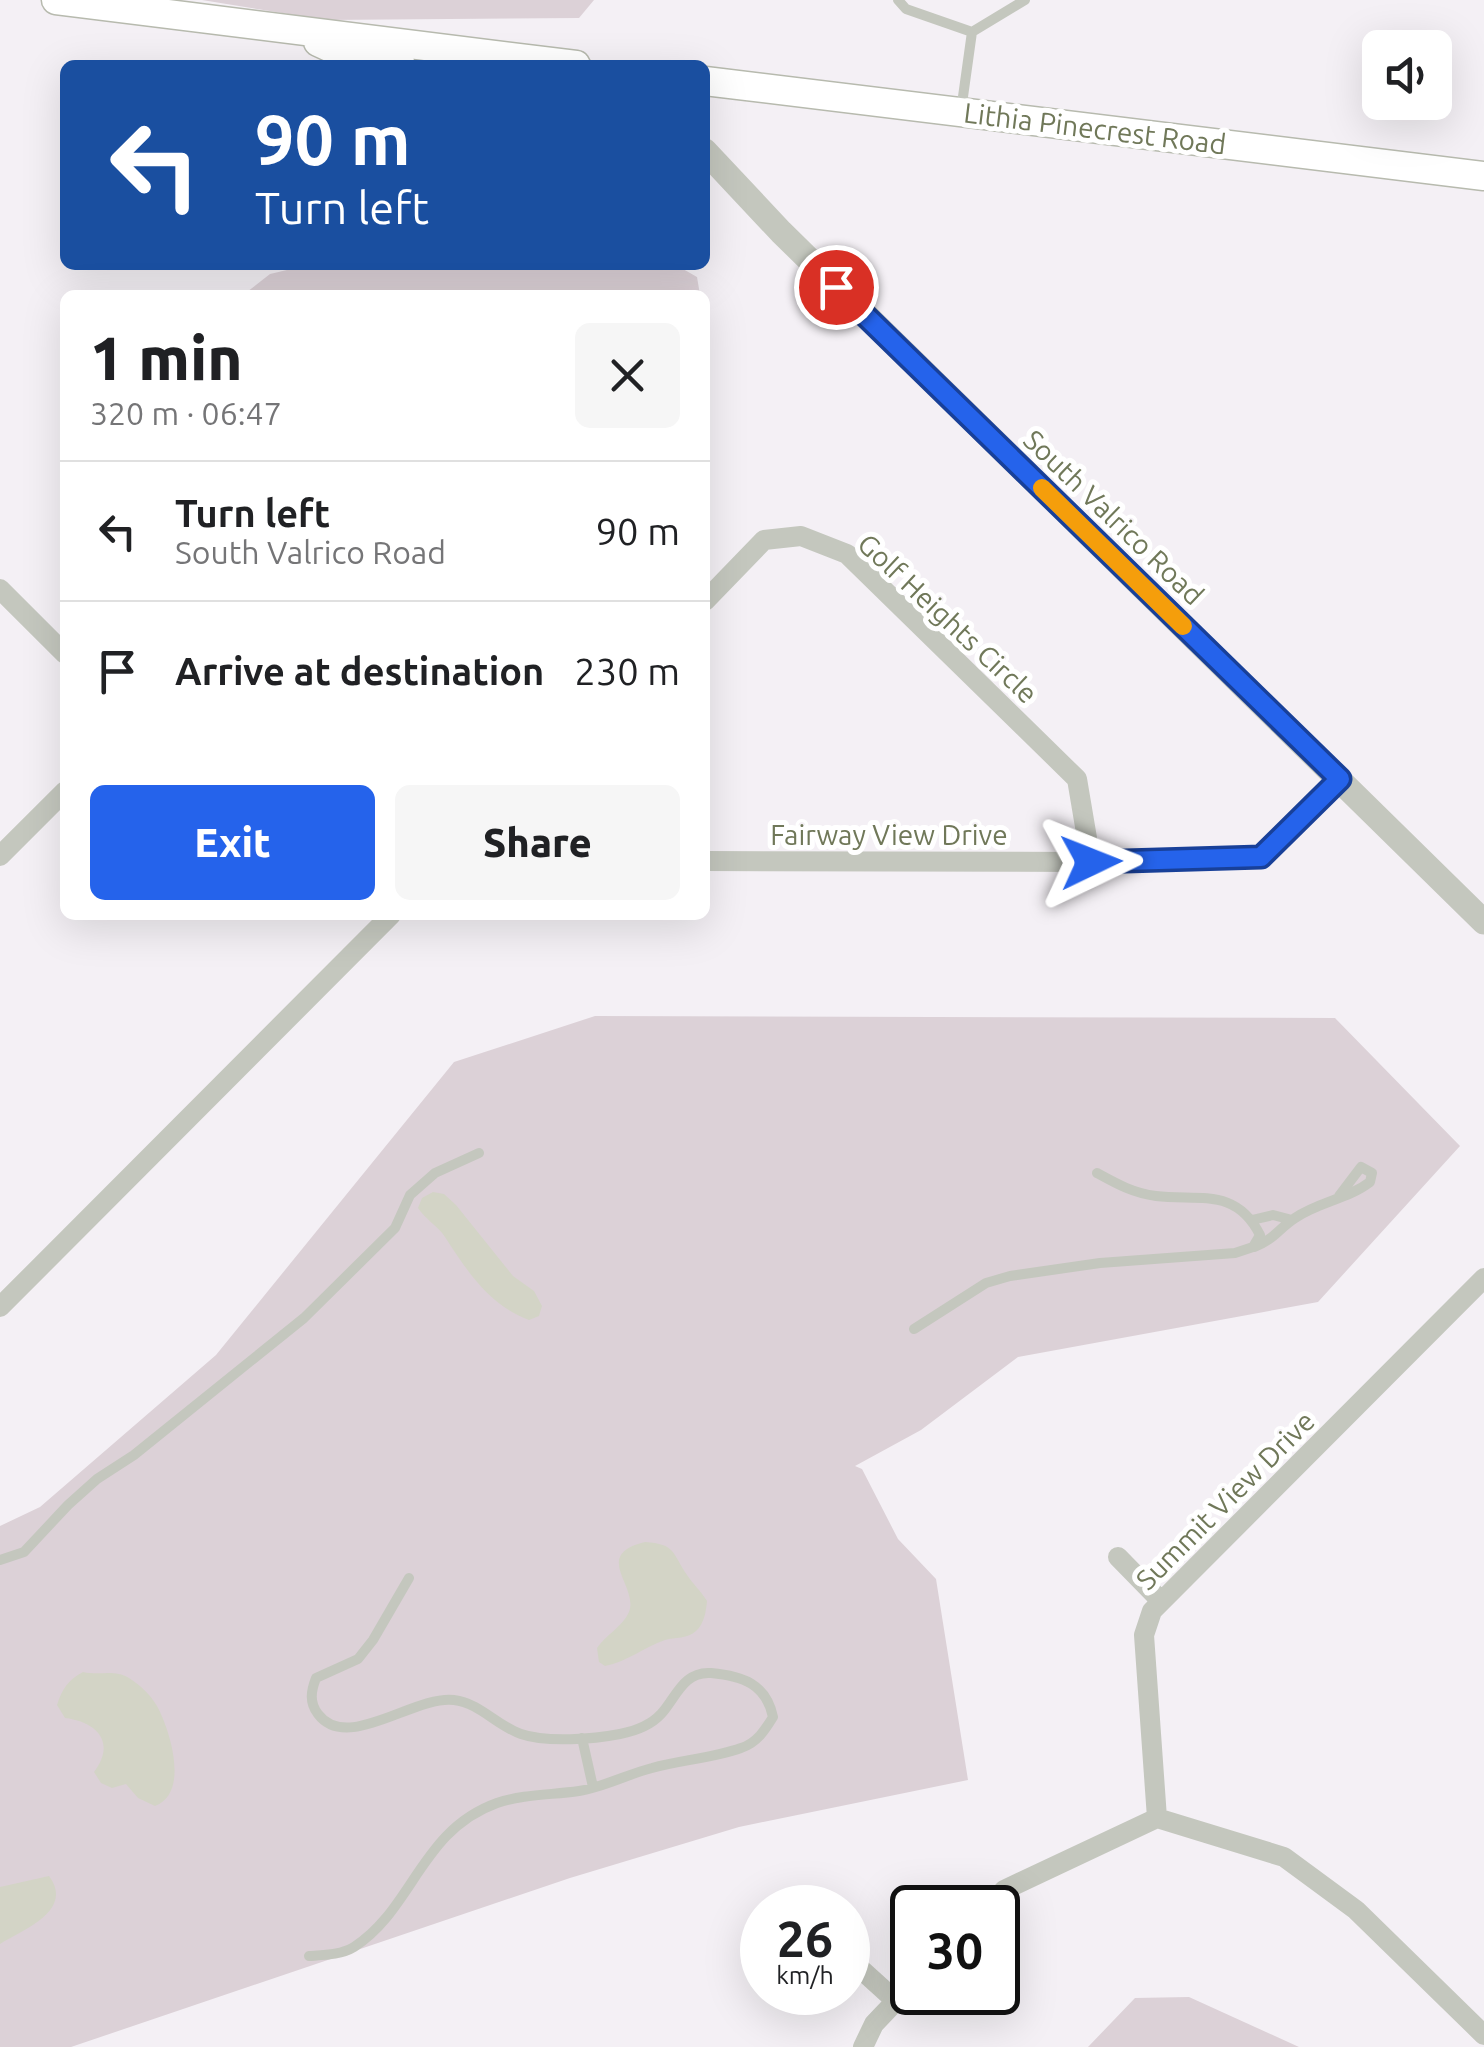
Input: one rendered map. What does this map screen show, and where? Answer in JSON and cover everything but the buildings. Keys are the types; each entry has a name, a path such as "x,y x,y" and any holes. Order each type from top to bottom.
{"main road":[{"path":"56,0 537,60"},
{"path":"295,29 344,54 375,60"},
{"name":"Lithia Pinecrest Road","path":"710,82 1484,176"}],"street":[{"name":"South Valrico Road","path":"710,157 780,232 1484,922"},
{"path":"710,176 780,232"},
{"name":"Golf Heights Circle","path":"710,596 764,540 801,536 847,554 1077,779 1091,862"},
{"path":"0,589 60,649"},
{"name":"Fairway View Drive","path":"710,861 1091,862 1261,857 1340,779"},
{"path":"0,856 60,796"},
{"path":"0,1308 386,920"},
{"name":"Summit View Drive","path":"1158,1818 1144,1634 1152,1611 1484,1278"},
{"path":"1118,1557 1162,1601"},
{"path":"1015,1885 1158,1818 1284,1857 1356,1910 1484,2036"},
{"path":"870,1977 890,1996"},
{"path":"863,2047 874,2024 890,2007"}],"lane":[{"path":"898,0 906,9 972,32 1026,0"},
{"path":"960,112 972,32"},
{"path":"0,1560 24,1552 97,1479 134,1455 304,1318 395,1228 410,1195 434,1174 478,1153"},
{"path":"1098,1172 1125,1189 1153,1196 1216,1198 1234,1206 1252,1220 1260,1235 1254,1247"},
{"path":"914,1330 986,1282 1100,1263 1235,1252 1275,1238 1292,1220 1339,1196"},
{"path":"1252,1220 1273,1215 1292,1220"},
{"path":"310,1956 330,1955 353,1947 381,1921 435,1846 460,1822 494,1804 526,1795 593,1786 638,1771 744,1748 763,1734 772,1717 768,1697 755,1684 709,1673 692,1676 662,1714 646,1726 624,1734 582,1738 521,1734 467,1702 448,1699 426,1702 366,1725 341,1728 326,1722 315,1711 311,1692 316,1678 358,1659 409,1578"},
{"path":"582,1738 593,1786"}],"shaded area":[{"path":"202,0 594,0 579,18 326,20"},
{"path":"287,270 685,270 697,277 699,290 249,290 270,274"},
{"path":"595,1016 1335,1018 1460,1146 1318,1302 1018,1357 921,1430 855,1466 862,1469 898,1539 936,1579 968,1780 739,1827 570,1878 71,2047 0,2047 0,1526 40,1507 216,1355 454,1062"},
{"path":"433,1192 444,1194 456,1205 513,1276 534,1291 542,1306 539,1316 529,1320 515,1314 480,1286 442,1233 418,1208 422,1198"},
{"path":"645,1542 672,1551 707,1601 704,1618 689,1635 665,1640 605,1666 599,1662 597,1648 629,1612 628,1592 620,1572 621,1555"},
{"path":"83,1672 123,1675 141,1687 157,1706 171,1745 174,1775 166,1799 155,1806 138,1798 126,1784 112,1788 101,1783 94,1772 103,1752 100,1736 87,1724 65,1718 57,1705 66,1686"},
{"path":"49,1876 55,1888 51,1909 32,1926 0,1944 0,1887"},
{"path":"1189,1997 1299,2047 1088,2047 1135,1998"}],"slow traffic":[{"path":"1042,488 1183,626"}],"route":[{"path":"836,287 1340,779 1261,857 1091,862"}]}
